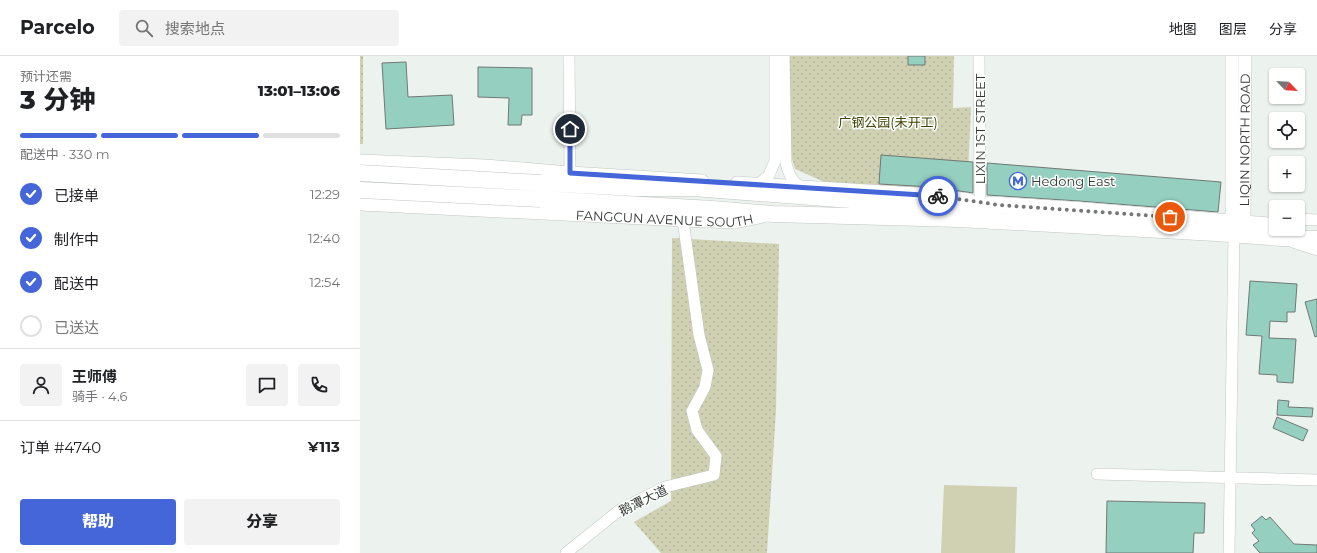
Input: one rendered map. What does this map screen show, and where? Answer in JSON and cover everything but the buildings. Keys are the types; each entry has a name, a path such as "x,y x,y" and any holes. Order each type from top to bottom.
{"highway":[{"path":"360,173 773,214"},
{"path":"360,190 540,191 692,188 930,206 999,205"},
{"name":"FANGCUN AVENUE SOUTH","path":"999,205 1242,226 1269,230"},
{"name":"FANGCUN AVENUE SOUTH","path":"773,214 1242,226 1269,230"},
{"path":"1305,228 1317,228"},
{"path":"1289,236 1317,246"},
{"name":"FANGCUN AVENUE SOUTH","path":"1300,236 1317,239"}],"main road":[{"name":"LIQIN NORTH ROAD","path":"1232,56 1242,226"},
{"name":"LIQIN NORTH ROAD","path":"1242,226 1245,56"},
{"name":"FANGCUN AVENUE SOUTH","path":"360,161 485,166 801,188 932,195 999,205"},
{"path":"407,207 392,198 393,173 409,162"},
{"name":"FANGCUN AVENUE SOUTH","path":"360,204 735,222 773,214"}],"street":[{"path":"569,56 570,173"},
{"path":"758,185 769,174 776,161 775,56"},
{"path":"784,56 786,164 792,180 801,188"},
{"name":"LIXIN 1ST STREET","path":"980,56 980,202"},
{"path":"1305,219 1317,220"},
{"name":"鹅潭大道","path":"566,553 621,509 665,487 714,475 716,456 697,430 692,411 705,387 708,370 699,335 683,220"},
{"name":"FANGCUN AVENUE SOUTH","path":"1242,226 1269,223"},
{"path":"1229,553 1230,478 1242,226"},
{"name":"FANGCUN AVENUE SOUTH","path":"1287,236 1317,250"},
{"path":"1097,474 1317,480"}],"green space":[{"path":"360,56 363,56 363,144 360,144"},
{"name":"广钢公园(未开工)","path":"790,56 954,56 953,108 971,107 967,196 827,183 795,169 789,148"},
{"path":"672,238 779,244 776,410 767,553 661,553 634,522 671,501"},
{"path":"944,485 1017,487 1015,553 941,553"}],"way so far":[{"path":"938,196 999,205 1170,217"}],"place":[{"name":"Hedong East","path":"1018,181"}],"route":[{"path":"570,129 570,173 938,196"}]}
